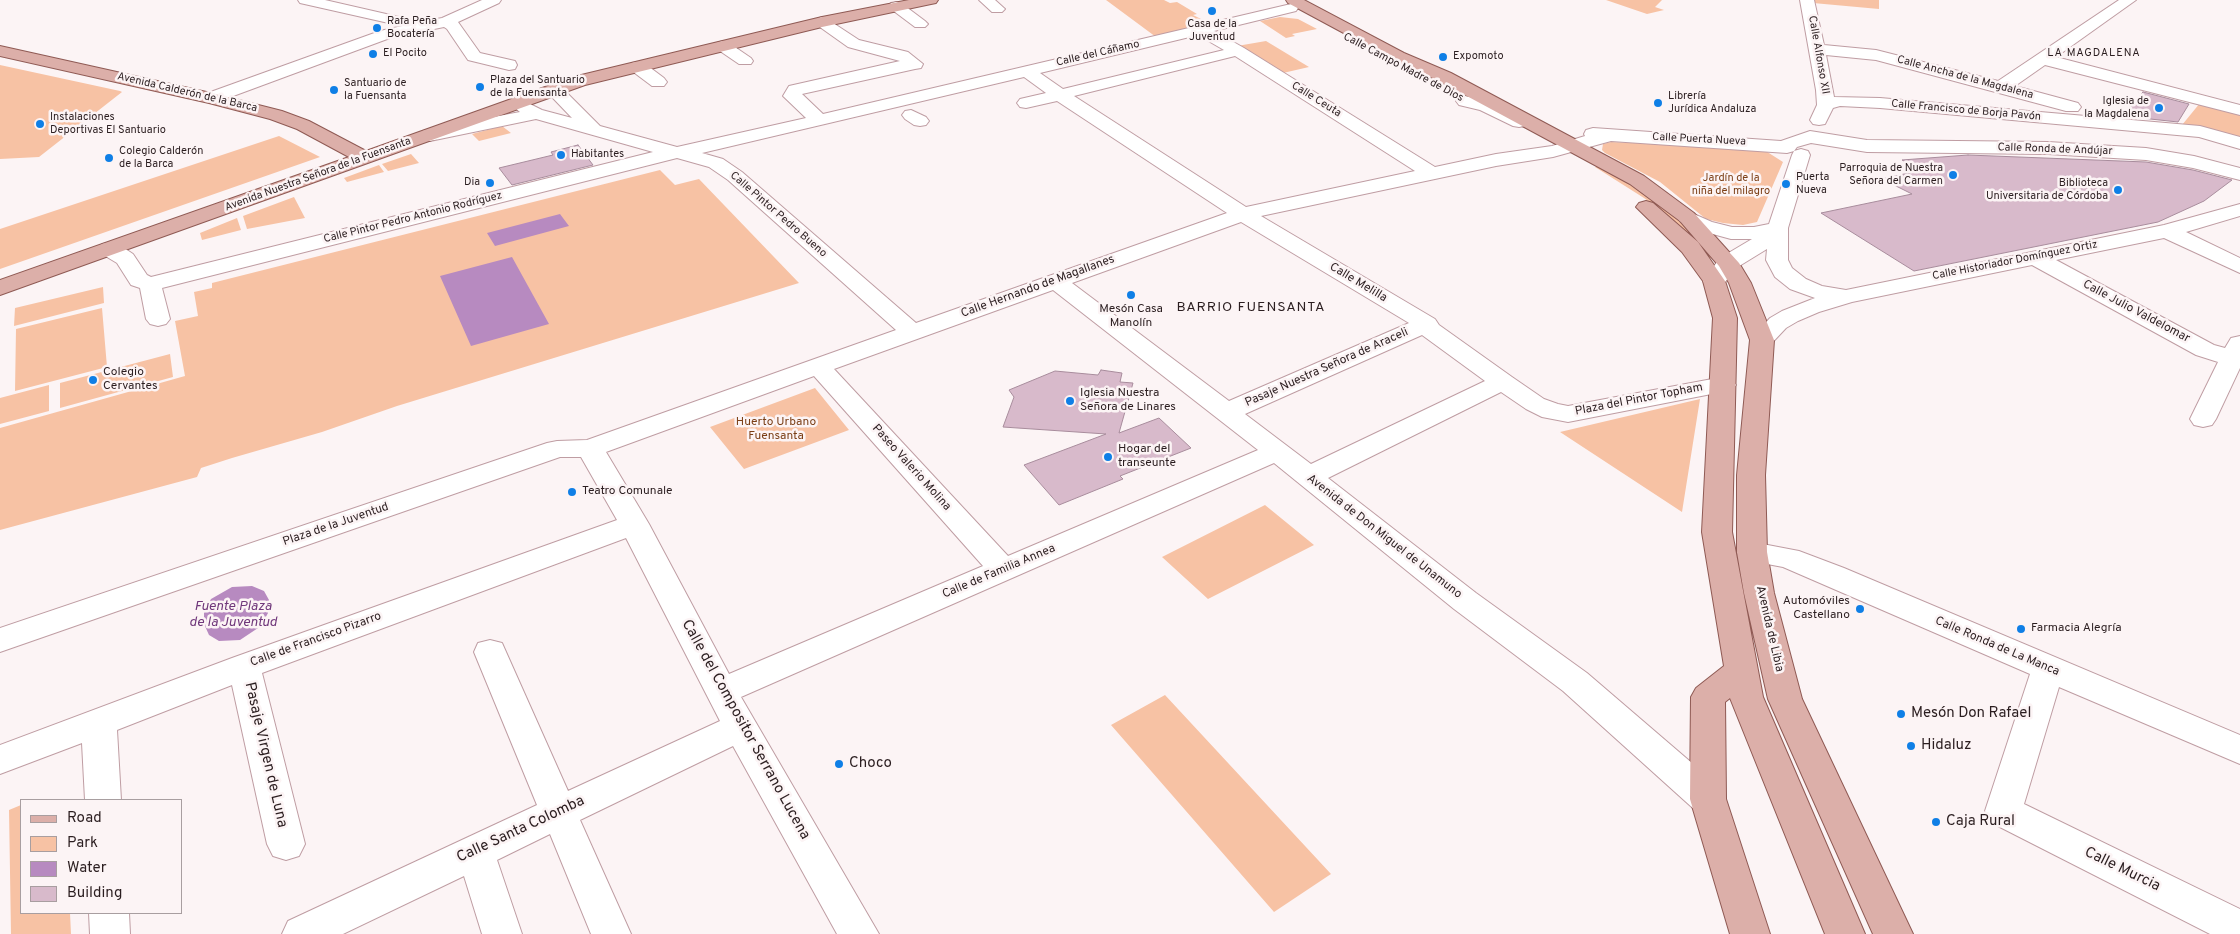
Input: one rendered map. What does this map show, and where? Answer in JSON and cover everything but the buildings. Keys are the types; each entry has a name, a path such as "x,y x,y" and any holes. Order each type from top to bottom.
{"main road":[{"name":"Avenida Nuestra Señora de la Fuensanta","path":"0,288 559,88 822,22 931,0"},
{"name":"Calle Campo Madre de Dios","path":"1287,3 1465,101"},
{"name":"Calle Campo Madre de Dios","path":"1287,3 1445,77 1530,127 1575,145 1637,180 1687,217 1728,263 1740,283 1736,311"},
{"name":"Avenida Calderón de la Barca","path":"0,51 211,98 276,115 303,125 365,158"},
{"name":"Calle Campo Madre de Dios","path":"1530,127 1552,151 1614,184 1645,207 1690,247 1736,311"},
{"name":"Avenida de Libia","path":"1736,311 1762,340 1751,475 1752,552 1759,593 1785,699 1893,934"},
{"path":"1736,311 1723,385 1717,532 1746,697 1845,934"},
{"path":"1742,671 1708,697 1708,799 1750,934"}],"street":[{"path":"305,0 425,26"},
{"path":"211,98 386,34 446,22 494,0"},
{"name":"Calle Alfonso XII","path":"1807,0 1825,90 1826,105 1810,137"},
{"path":"2000,88 2129,0"},
{"name":"Calle del Cáñamo","path":"1026,103 1043,83 1287,3"},
{"path":"896,6 920,24"},
{"path":"446,22 453,26 474,56 509,65"},
{"path":"822,22 854,44 902,55 951,89"},
{"name":"Calle Ceuta","path":"1200,30 1238,51 1431,173"},
{"name":"Calle del Cáñamo","path":"676,152 730,142 820,121 912,112 1043,83 1219,40"},
{"path":"723,46 745,61"},
{"name":"Calle Ancha de la Magdalena","path":"1817,49 1876,55 1931,68 2108,120"},
{"name":"Calle del Cáñamo","path":"912,112 951,89 1043,83 1238,51"},
{"path":"2042,59 2240,110"},
{"path":"820,121 792,96 795,90 914,63"},
{"path":"638,67 658,82"},
{"name":"Calle Melilla","path":"1043,83 1244,214 1426,324 1428,328 1503,382"},
{"path":"2108,120 2143,86"},
{"name":"Calle Pintor Pedro Bueno","path":"559,88 559,95 594,129"},
{"name":"Calle Puerta Nueva","path":"1465,101 1486,106 1510,120 1530,127 1794,151 1823,156 1835,146"},
{"name":"Calle Francisco de Borja Pavón","path":"1826,105 1839,101 1880,103 2108,120"},
{"name":"Calle Pintor Pedro Bueno","path":"518,102 536,114 716,163 735,176 912,332"},
{"path":"428,135 536,114"},
{"path":"2108,120 2200,132 2240,143"},
{"name":"Calle Hernando de Magallanes","path":"1496,160 1527,140 1530,127"},
{"name":"Calle Puerta Nueva","path":"1575,145 1611,135"},
{"path":"1835,146 1810,137 1789,142 1794,151 1778,228 1778,260 1790,279 1817,292 1848,296"},
{"path":"716,163 716,155 730,142"},
{"path":"1552,151 1575,145"},
{"name":"Calle Ronda de Andújar","path":"1835,146 2048,148 2136,154 2194,162 2240,174"},
{"name":"Calle Hernando de Magallanes","path":"590,448 1244,214 1431,173 1552,151"},
{"name":"Calle Pintor Pedro Antonio Rodríguez","path":"150,284 676,152"},
{"name":"Calle Historiador Domínguez Ortiz","path":"1762,340 1778,323 1790,316 1811,307 1848,296 2166,231 2240,210"},
{"path":"1687,217 1705,226 1731,233 1754,233 1778,228"},
{"path":"1714,280 1728,263 1759,244 1778,228"},
{"path":"2166,231 2240,266"},
{"path":"110,249 125,259 139,280 150,284 158,319"},
{"name":"Calle Julio Valdelomar","path":"2034,257 2205,350 2237,354"},
{"name":"Avenida de Don Miguel de Unamuno","path":"1055,281 1227,412 1465,602 1575,682 1708,799"},
{"name":"Pasaje Nuestra Señora de Araceli","path":"1227,412 1426,324"},
{"path":"2203,419 2237,354"},
{"name":"Paseo Valerio Molina","path":"818,366 1004,570"},
{"path":"1307,477 1503,382"},
{"name":"Plaza del Pintor Topham","path":"1503,382 1534,404 1551,411 1568,414 1723,385"},
{"path":"590,448 634,524"},
{"name":"Plaza de la Juventud","path":"0,640 557,449 590,448"},
{"name":"Calle de Familia Annea","path":"722,690 1276,452"},
{"name":"Calle de Francisco Pizarro","path":"0,760 99,724 244,667 634,524"},
{"name":"Calle del Compositor Serrano Lucena","path":"634,524 740,726 859,934"},
{"name":"Calle Ronda de La Manca","path":"1752,552 1797,562 2240,750"},
{"path":"490,652 611,934"},
{"name":"Pasaje Virgen de Luna","path":"244,667 286,844"},
{"name":"Calle Murcia","path":"2048,669 2003,811 2240,929"},
{"path":"99,724 103,799"},
{"name":"Calle Santa Colomba","path":"302,934 740,726"},
{"path":"475,852 502,934"},
{"path":"109,914 110,934"}],"green space":[{"path":"1106,0 1164,0 1170,3 1177,2 1197,14 1193,15 1209,23 1156,37"},
{"path":"1606,0 1662,0 1655,7 1664,10 1647,14"},
{"path":"1812,0 1879,0 1879,9 1813,3"},
{"path":"1280,17 1298,19 1317,29 1292,34 1295,36 1286,38 1260,21"},
{"path":"1266,41 1309,67 1283,73 1237,46"},
{"name":"Instalaciones Deportivas El Santuario","path":"0,65 122,92 39,157 0,159"},
{"path":"2200,103 2240,111 2240,142 2182,125"},
{"path":"502,126 511,133 479,141 472,134"},
{"path":"279,136 320,157 0,269 0,229"},
{"name":"Jardín de la niña del milagro","path":"1611,142 1761,148 1783,162 1757,222 1743,225 1723,223 1706,219 1660,182 1605,153 1602,150 1603,144"},
{"path":"411,154 419,163 388,171 382,164"},
{"path":"379,165 384,172 347,182 344,178"},
{"path":"1601,165 1666,209 1690,230 1712,256 1709,260 1673,220 1644,198 1595,167"},
{"path":"660,170 675,185 699,179 799,283 397,406 322,432 232,458 201,468 197,477 0,530 0,428 185,376 175,321 198,316 194,292 212,288 212,283"},
{"path":"294,197 305,218 247,229 243,216"},
{"path":"237,218 241,230 202,240 200,233"},
{"path":"103,287 104,303 14,326 15,308"},
{"path":"102,308 107,367 15,391 16,329"},
{"path":"170,354 173,377 60,408 60,383"},
{"path":"49,385 49,411 0,424 0,398"},
{"name":"Huerto Urbano Fuensanta","path":"815,388 849,430 744,469 710,427"},
{"path":"1700,399 1682,512 1560,432"},
{"path":"1265,505 1314,545 1208,599 1162,557"},
{"path":"1165,695 1331,874 1274,912 1111,725"},
{"path":"20,805 20,914 70,914 71,934 11,934 9,810"}],"water":[{"path":"560,214 569,226 495,246 487,233"},
{"path":"512,257 549,324 471,346 440,276"},
{"name":"Fuente Plaza de la Juventud","path":"252,586 264,591 269,600 268,613 261,626 240,640 219,641 209,635 204,624 204,613 211,599 232,587"}],"place":[{"name":"Casa de la Juventud","path":"1212,11"},
{"name":"Rafa Peña Bocatería","path":"377,28"},
{"name":"El Pocito","path":"373,54"},
{"name":"Expomoto","path":"1443,57"},
{"name":"Plaza del Santuario de la Fuensanta","path":"480,87"},
{"name":"Santuario de la Fuensanta","path":"334,90"},
{"name":"Librería Jurídica Andaluza","path":"1658,103"},
{"name":"Iglesia de la Magdalena","path":"2159,108"},
{"name":"Instalaciones Deportivas El Santuario","path":"40,124"},
{"name":"Habitantes","path":"561,155"},
{"name":"Colegio Calderón de la Barca","path":"109,158"},
{"name":"Parroquia de Nuestra Señora del Carmen","path":"1953,175"},
{"name":"Dia","path":"490,183"},
{"name":"Puerta Nueva","path":"1786,184"},
{"name":"Biblioteca Universitaria de Córdoba","path":"2118,190"},
{"name":"Mesón Casa Manolín","path":"1131,295"},
{"name":"Colegio Cervantes","path":"93,380"},
{"name":"Iglesia Nuestra Señora de Linares","path":"1070,401"},
{"name":"Hogar del transeunte","path":"1108,457"},
{"name":"Teatro Comunale","path":"572,492"},
{"name":"Automóviles Castellano","path":"1860,609"},
{"name":"Farmacia Alegría","path":"2021,629"},
{"name":"Mesón Don Rafael","path":"1901,714"},
{"name":"Hidaluz","path":"1911,746"},
{"name":"Choco","path":"839,764"},
{"name":"Caja Rural","path":"1936,822"}],"district":[{"name":"LA MAGDALENA","path":"2094,54"},
{"name":"BARRIO FUENSANTA","path":"1251,308"}]}
